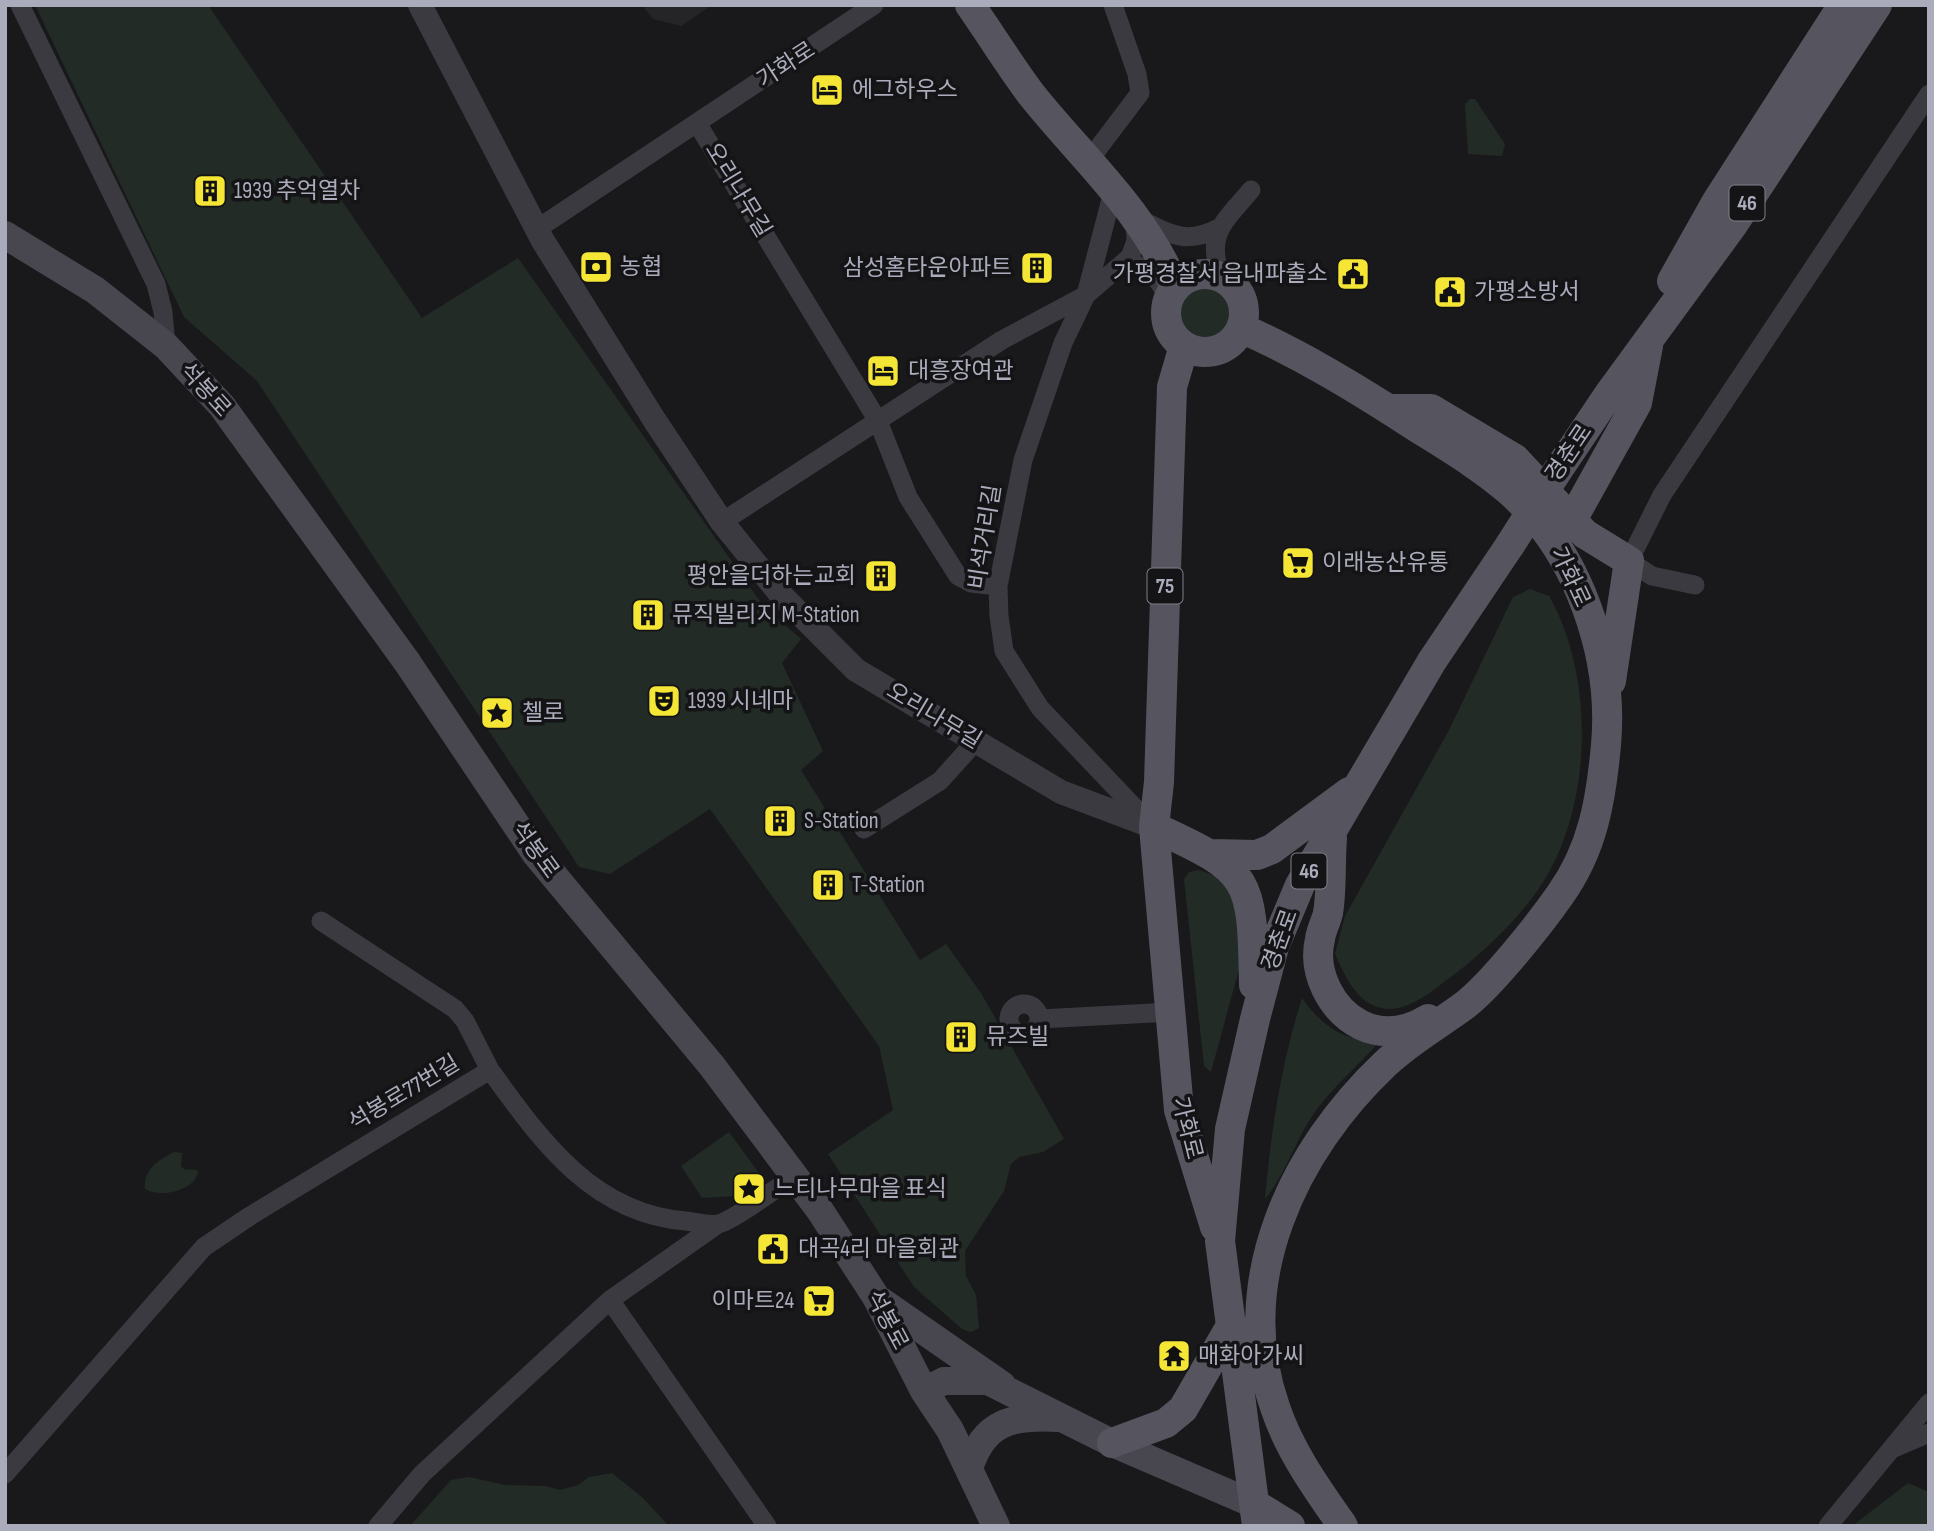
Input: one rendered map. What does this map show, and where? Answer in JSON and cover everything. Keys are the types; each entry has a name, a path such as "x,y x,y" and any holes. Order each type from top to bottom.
{"main road":[{"path":"970,5 1032,94 1090,159 1135,217 1178,261 1213,275 1237,289 1244,308 1241,328 1227,345 1205,352 1184,346 1175,339 1166,319 1171,292 1135,217"},
{"name":"경춘로","path":"1609,394 1717,201 1843,5"},
{"name":"경춘로","path":"1256,1515 1220,1241 1230,1129 1274,947 1300,885 1432,661 1609,394 1732,226 1877,5"},
{"name":"석봉로","path":"5,235 95,290 166,346 222,406 407,662 535,853 712,1066 795,1176 876,1297 924,1391 950,1430 996,1526"},
{"path":"1171,292 1192,275 1213,275"},
{"name":"가화로","path":"1241,328 1292,351 1389,409 1508,489 1547,531 1566,562 1590,619 1608,704 1598,816 1575,873 1557,900 1504,962"},
{"path":"1572,520 1637,403 1649,339"},
{"name":"가화로","path":"1184,346 1172,387 1159,782 1154,827 1179,1110 1220,1241"},
{"path":"1389,409 1431,409 1515,459 1585,534 1629,561 1608,704"},
{"path":"1212,854 1257,855 1272,849 1359,784"},
{"path":"1154,827 1212,854 1235,873 1248,898 1253,931 1255,1019"},
{"path":"1332,832 1328,914 1320,939 1319,967 1331,998 1351,1019 1380,1031 1405,1030 1437,1013 1504,962"},
{"path":"1112,1443 1166,1423 1183,1409 1230,1327 1301,1170 1343,1108 1405,1047 1467,1003 1504,962"},
{"path":"1272,1235 1259,1319 1264,1368 1286,1434 1343,1526"},
{"path":"876,1297 1016,1395"},
{"path":"924,1391 944,1381 988,1381 1256,1515 1290,1526"},
{"path":"969,1469 979,1441 1005,1422 1062,1419"}],"street":[{"path":"20,5 156,284 163,312 166,346"},
{"name":"오리나무길","path":"420,5 537,229 654,421 722,522 781,595 856,670 1061,792 1154,827"},
{"name":"가화로","path":"697,123 874,5"},
{"path":"1090,159 1140,93 1137,74 1113,5"},
{"path":"1695,585 1652,576 1629,561 1662,495 1929,94"},
{"name":"오리나무길","path":"537,229 697,123 878,421 908,497 958,576 971,583 998,586"},
{"name":"비석거리길","path":"1114,188 1087,295 1063,343 1036,415 1015,498 998,586 1003,645 1013,666 1044,712 1154,827"},
{"path":"1213,275 1214,247 1219,228 1251,190"},
{"path":"722,522 1002,340 1087,295 1124,264 1135,248 1135,217 1185,238 1198,237 1219,228"},
{"path":"1124,264 1147,268 1171,292"},
{"path":"864,829 940,781 976,741"},
{"path":"321,921 455,1009 465,1021 490,1070"},
{"path":"1040,1019 1171,1012"},
{"name":"석봉로77번길","path":"5,1474 204,1247 250,1216 490,1070 539,1138 577,1177 614,1198 664,1220 718,1224"},
{"path":"378,1526 422,1474 610,1300 718,1224 795,1176"},
{"path":"610,1300 767,1526"},
{"path":"1828,1526 1929,1403"},
{"path":"1890,1450 1929,1433"}],"shaded area":[{"path":"35,5 208,5 422,318 518,258 764,607 801,639 782,663 823,751 801,770 920,960 946,944 981,993 1064,1139 1043,1152 1019,1157 1011,1164 1004,1191 965,1251 966,1276 976,1295 979,1328 971,1332 962,1329 914,1287 828,1154 893,1110 879,1046 710,809 610,874 579,867 257,381 184,317"},
{"path":"642,5 712,5 681,26 653,19"},
{"path":"1470,99 1475,99 1505,144 1502,156 1468,154 1465,104"},
{"path":"1209,284 1219,288 1227,296 1231,311 1227,326 1219,334 1199,338 1189,334 1181,326 1177,306 1181,296 1189,288"},
{"path":"1530,589 1549,596 1564,629 1575,665 1581,704 1582,744 1578,784 1570,822 1556,858 1538,890 1500,934 1467,964 1411,1004 1391,1009 1381,1008 1365,1000 1352,987 1335,954 1345,916 1448,732 1513,597"},
{"path":"1199,870 1229,881 1244,951 1211,1072 1204,1066 1184,879 1189,872"},
{"path":"1302,998 1318,1017 1336,1031 1356,1039 1380,1041 1317,1109 1265,1199 1278,1098"},
{"path":"729,1132 764,1180 735,1196 702,1198 681,1166"},
{"path":"174,1152 182,1153 181,1166 184,1169 198,1170 192,1183 168,1193 145,1189 149,1171 157,1162"},
{"path":"612,1473 643,1498 669,1526 410,1526 451,1480 469,1477 505,1485 545,1486 560,1490 578,1485 589,1477"},
{"path":"1908,1483 1929,1492 1929,1526 1852,1526"}],"place":[{"name":"에그하우스","path":"827,90"},
{"name":"1939 추억열차","path":"210,191"},
{"name":"농협","path":"596,267"},
{"name":"삼성홈타운아파트","path":"1037,268"},
{"name":"가평경찰서 읍내파출소","path":"1353,274"},
{"name":"가평소방서","path":"1450,292"},
{"name":"대흥장여관","path":"883,371"},
{"name":"이래농산유통","path":"1298,563"},
{"name":"평안을더하는교회","path":"881,576"},
{"name":"뮤직빌리지 M-Station","path":"648,615"},
{"name":"1939 시네마","path":"664,701"},
{"name":"첼로","path":"497,713"},
{"name":"S-Station","path":"780,821"},
{"name":"T-Station","path":"828,885"},
{"name":"뮤즈빌","path":"961,1037"},
{"name":"느티나무마을 표식","path":"749,1189"},
{"name":"대곡4리 마을회관","path":"773,1249"},
{"name":"이마트24","path":"819,1301"},
{"name":"매화아가씨","path":"1174,1356"}]}
